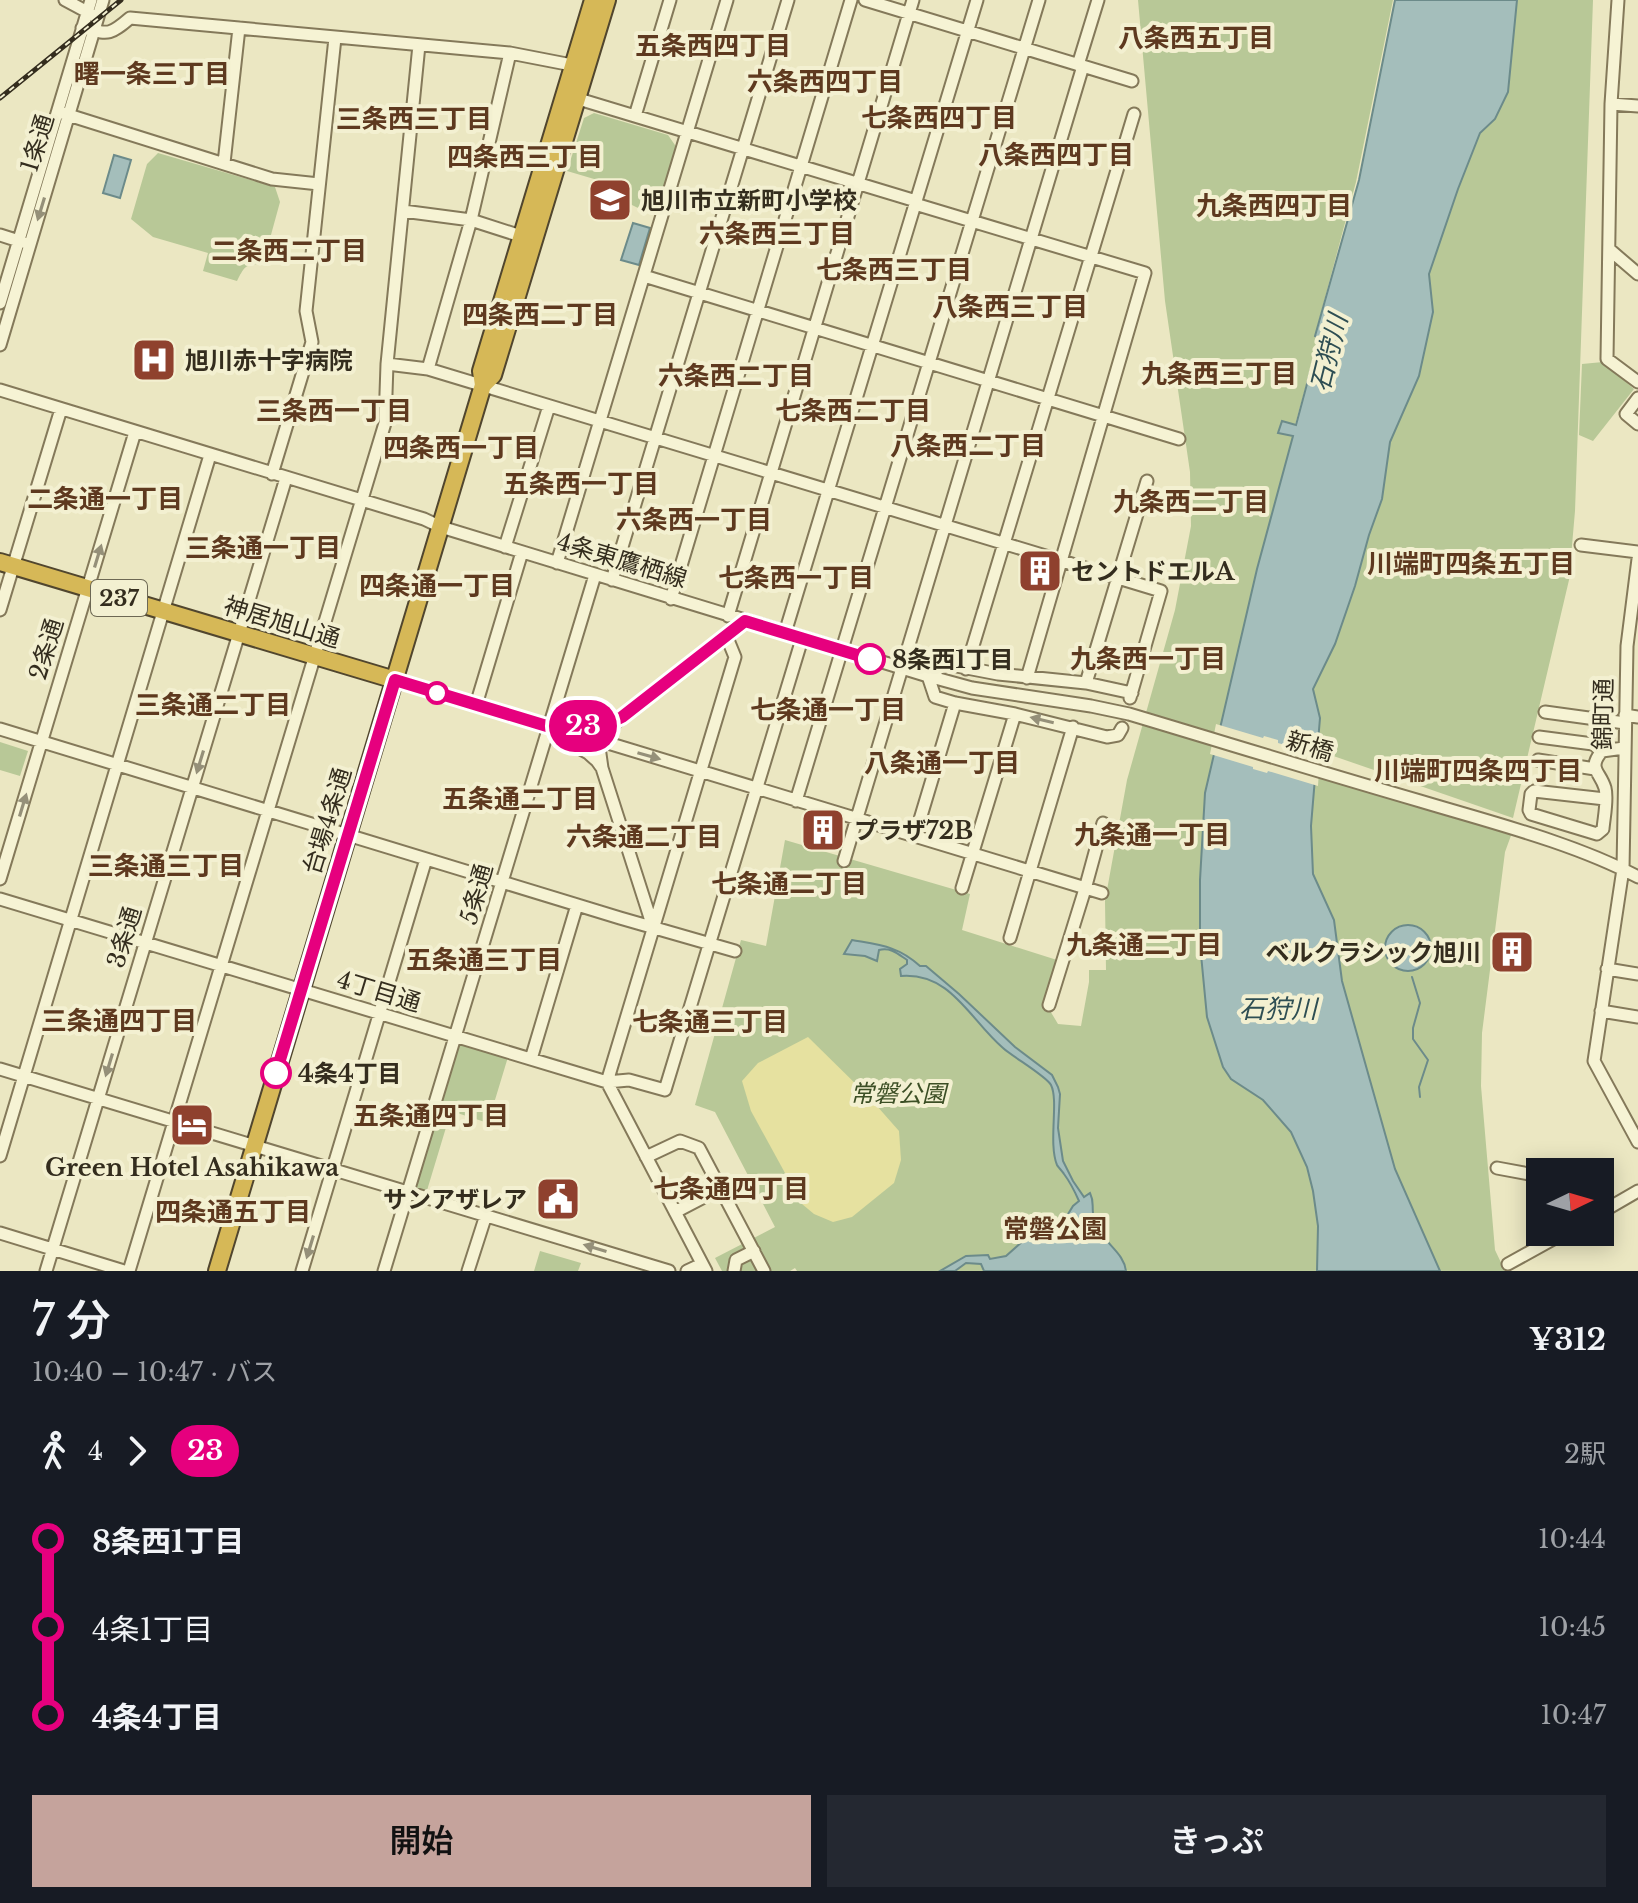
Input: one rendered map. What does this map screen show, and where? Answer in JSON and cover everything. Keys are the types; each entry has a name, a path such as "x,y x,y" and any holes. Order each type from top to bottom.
{"highway":[{"name":"台場4条通","path":"580,66 593,0"},
{"name":"台場4条通","path":"217,1271 483,385 481,371 528,238 580,66 607,0"},
{"name":"神居旭山通","path":"7,564 395,680"}],"street":[{"path":"65,0 92,10"},
{"name":"1条通","path":"0,345 24,242 92,10 103,0"},
{"path":"635,116 670,0"},
{"path":"557,563 727,0"},
{"path":"612,580 788,0"},
{"path":"671,599 851,0"},
{"path":"865,0 1132,81"},
{"path":"728,616 913,0"},
{"path":"785,633 977,0"},
{"path":"796,801 1039,0"},
{"path":"844,861 1031,239 1098,0"},
{"path":"1618,0 1611,104 1607,359 1638,382"},
{"path":"88,29 114,32 130,18 510,53 580,66"},
{"path":"224,163 239,28"},
{"path":"272,474 312,342 306,311 335,38"},
{"path":"0,1233 127,1271 175,1122 385,423 387,364 419,45"},
{"path":"428,369 471,220 510,53"},
{"path":"570,97 1145,273 1027,678"},
{"path":"1611,104 1638,106"},
{"path":"63,113 272,179 319,184"},
{"path":"966,669 1134,114"},
{"path":"403,211 471,220 528,238"},
{"path":"0,235 24,242"},
{"name":"1条通","path":"0,303 24,242"},
{"path":"1610,250 1638,274"},
{"path":"644,276 1179,439"},
{"path":"387,364 428,369 483,385 1161,591 1131,695 1086,683 1027,678 946,664 928,676 935,697 955,703 1107,737 1120,731"},
{"name":"4条東鷹栖線","path":"0,390 928,676 972,688 1091,706 1163,724"},
{"path":"1638,398 1626,414 1638,424"},
{"path":"505,547 549,406"},
{"path":"0,610 7,564 61,409"},
{"name":"2条通","path":"0,879 135,432"},
{"path":"0,1156 210,455"},
{"name":"3条通","path":"46,1271 286,478"},
{"path":"1086,683 1147,481"},
{"path":"1581,545 1638,552"},
{"path":"476,705 522,552"},
{"name":"錦町通","path":"1638,559 1625,719 1623,869 1594,1061 1638,1142"},
{"name":"5条通","path":"384,1271 595,575"},
{"path":"577,747 587,747 598,740 622,717 745,621"},
{"path":"687,1271 704,1267 607,1082 735,657 726,635"},
{"path":"709,943 802,639"},
{"name":"神居旭山通","path":"395,680 550,727 568,722 583,726 608,724 622,717"},
{"path":"915,836 955,703"},
{"path":"1545,712 1625,719 1638,717"},
{"path":"962,888 1015,714"},
{"name":"新橋","path":"1163,724 1491,822 1623,869"},
{"path":"583,726 598,740 602,768 653,927"},
{"name":"神居旭山通","path":"550,727 563,742 577,747 602,768"},
{"path":"1010,938 1073,727"},
{"path":"0,729 735,951"},
{"path":"1539,737 1593,744 1602,751"},
{"path":"598,740 1102,893"},
{"path":"1605,799 1534,791 1529,810 1531,814 1597,834 1603,829 1606,789 1595,769 1597,757 1602,751 1624,748"},
{"path":"1538,760 1595,769"},
{"path":"1049,1005 1103,823"},
{"path":"302,1271 426,859"},
{"path":"1623,869 1638,877"},
{"name":"4丁目通","path":"0,899 607,1082 629,1080 665,1090 709,943"},
{"path":"531,1059 577,905"},
{"path":"1607,969 1638,974"},
{"path":"1601,1011 1638,1017"},
{"path":"0,1069 669,1271"},
{"path":"646,1157 680,1141 699,1148 764,1271"},
{"path":"1497,1168 1526,1173"},
{"path":"675,1212 721,1188"},
{"path":"1614,1204 1638,1191"},
{"path":"468,1271 486,1215"},
{"path":"1508,1264 1541,1246"},
{"path":"734,1271 736,1260 754,1251"}],"green space":[{"path":"1138,0 1393,0 1356,182 1315,335 1319,338 1295,425 1279,432 1293,436 1205,793 1200,944 1207,1017 1223,1067 1231,1079 1263,1100 1291,1131 1307,1167 1318,1226 1317,1271 797,1271 795,1268 790,1271 722,1271 715,1258 775,1227 715,1112 695,1105 741,940 766,946 785,840 970,894 962,930 1057,960 1046,1004 1058,1024 1081,1026 1089,970 1106,970 1105,901 1127,780 1175,610 1191,526 1190,472 1165,301"},
{"path":"1517,0 1593,0 1575,511 1569,580 1513,818 1316,750 1320,718 1313,689 1335,644 1355,586 1382,499 1390,442 1419,376 1433,312 1429,274 1480,133 1495,119"},
{"path":"594,113 668,135 677,148 657,214 630,204 611,184 567,171 584,118"},
{"path":"158,153 275,187 280,202 263,264 247,266 237,281 203,271 208,253 153,237 131,219 147,164"},
{"path":"1603,362 1634,389 1593,441 1579,435 1582,364"},
{"path":"0,742 28,751 20,776 0,770"},
{"path":"1311,769 1513,830 1505,852 1482,1033 1481,1086 1495,1250 1505,1271 1440,1271 1395,1169 1342,981 1334,920 1313,874"},
{"path":"455,1043 508,1057 488,1123 451,1111 425,1197 409,1192"},
{"path":"540,1251 581,1263 578,1271 534,1271"}],"sand":[{"path":"808,1037 899,1131 901,1160 894,1183 852,1217 833,1222 814,1214 802,1204 751,1111 742,1081 758,1063"}],"water":[{"name":"石狩川","path":"1395,0 1517,0 1508,92 1495,119 1480,133 1429,274 1433,312 1419,376 1390,442 1382,499 1355,586 1335,644 1313,689 1320,718 1311,826 1313,874 1334,920 1342,981 1395,1169 1440,1271 1317,1271 1318,1226 1307,1167 1291,1132 1263,1100 1231,1079 1223,1067 1207,1017 1200,944 1205,793 1257,569 1293,436 1278,433 1282,421 1296,425 1319,339 1315,336 1359,180"},
{"path":"114,155 131,160 120,198 103,193"},
{"path":"633,223 650,228 639,265 621,260"},
{"path":"1408,925 1425,931 1431,948 1425,965 1408,971 1391,965 1385,948 1391,931"},
{"path":"852,940 888,947 920,966 926,966 1015,1047 1052,1075 1060,1094 1058,1128 1063,1161 1084,1197 1090,1193 1099,1227 1126,1271 984,1271 981,1264 966,1263 955,1271 940,1271 966,1256 988,1255 990,1259 1006,1256 1031,1234 1054,1228 1079,1201 1054,1156 1053,1092 1048,1081 1003,1048 947,990 918,977 901,976 900,969 907,964 907,960 891,950 879,950 877,961 865,956 844,954"}],"pier":[{"path":"1216,724 1320,755 1318,786 1210,754"}],"waterway":[{"path":"1412,977 1420,1003 1413,1039 1428,1060 1419,1087 1420,1097"}],"railway":[{"path":"0,98 121,0"}],"bus line":[{"name":"23","path":"276,1073 395,680 550,727 568,722 596,726 622,717 745,621 870,659"}],"place":[{"name":"旭川市立新町小学校","path":"610,200"},
{"name":"旭川赤十字病院","path":"154,360"},
{"name":"セントドエルA","path":"1040,571"},
{"name":"8条西1丁目","path":"870,659"},
{"name":"プラザ72B","path":"823,830"},
{"name":"ベルクラシック旭川","path":"1512,952"},
{"name":"4条4丁目","path":"276,1073"},
{"name":"Green Hotel Asahikawa","path":"192,1125"},
{"name":"サンアザレア","path":"558,1199"}],"district":[{"name":"八条西五丁目","path":"1196,38"},
{"name":"五条西四丁目","path":"713,46"},
{"name":"曙一条三丁目","path":"152,74"},
{"name":"六条西四丁目","path":"825,82"},
{"name":"七条西四丁目","path":"939,118"},
{"name":"三条西三丁目","path":"414,119"},
{"name":"八条西四丁目","path":"1056,155"},
{"name":"四条西三丁目","path":"525,157"},
{"name":"九条西四丁目","path":"1274,206"},
{"name":"六条西三丁目","path":"777,234"},
{"name":"二条西二丁目","path":"289,251"},
{"name":"七条西三丁目","path":"894,270"},
{"name":"八条西三丁目","path":"1010,307"},
{"name":"四条西二丁目","path":"540,315"},
{"name":"九条西三丁目","path":"1219,374"},
{"name":"六条西二丁目","path":"736,376"},
{"name":"三条西一丁目","path":"334,411"},
{"name":"七条西二丁目","path":"853,411"},
{"name":"八条西二丁目","path":"968,446"},
{"name":"四条西一丁目","path":"461,448"},
{"name":"五条西一丁目","path":"581,484"},
{"name":"二条通一丁目","path":"105,499"},
{"name":"九条西二丁目","path":"1191,502"},
{"name":"六条西一丁目","path":"694,520"},
{"name":"三条通一丁目","path":"263,548"},
{"name":"川端町四条五丁目","path":"1471,564"},
{"name":"七条西一丁目","path":"796,578"},
{"name":"四条通一丁目","path":"437,586"},
{"name":"九条西一丁目","path":"1148,659"},
{"name":"三条通二丁目","path":"213,705"},
{"name":"七条通一丁目","path":"828,710"},
{"name":"八条通一丁目","path":"942,763"},
{"name":"川端町四条四丁目","path":"1478,771"},
{"name":"五条通二丁目","path":"520,799"},
{"name":"九条通一丁目","path":"1152,835"},
{"name":"六条通二丁目","path":"644,837"},
{"name":"三条通三丁目","path":"166,866"},
{"name":"七条通二丁目","path":"789,884"},
{"name":"九条通二丁目","path":"1144,945"},
{"name":"五条通三丁目","path":"484,960"},
{"name":"三条通四丁目","path":"119,1021"},
{"name":"七条通三丁目","path":"710,1022"},
{"name":"五条通四丁目","path":"431,1116"},
{"name":"七条通四丁目","path":"731,1189"},
{"name":"四条通五丁目","path":"233,1212"},
{"name":"常磐公園","path":"1055,1229"}]}
